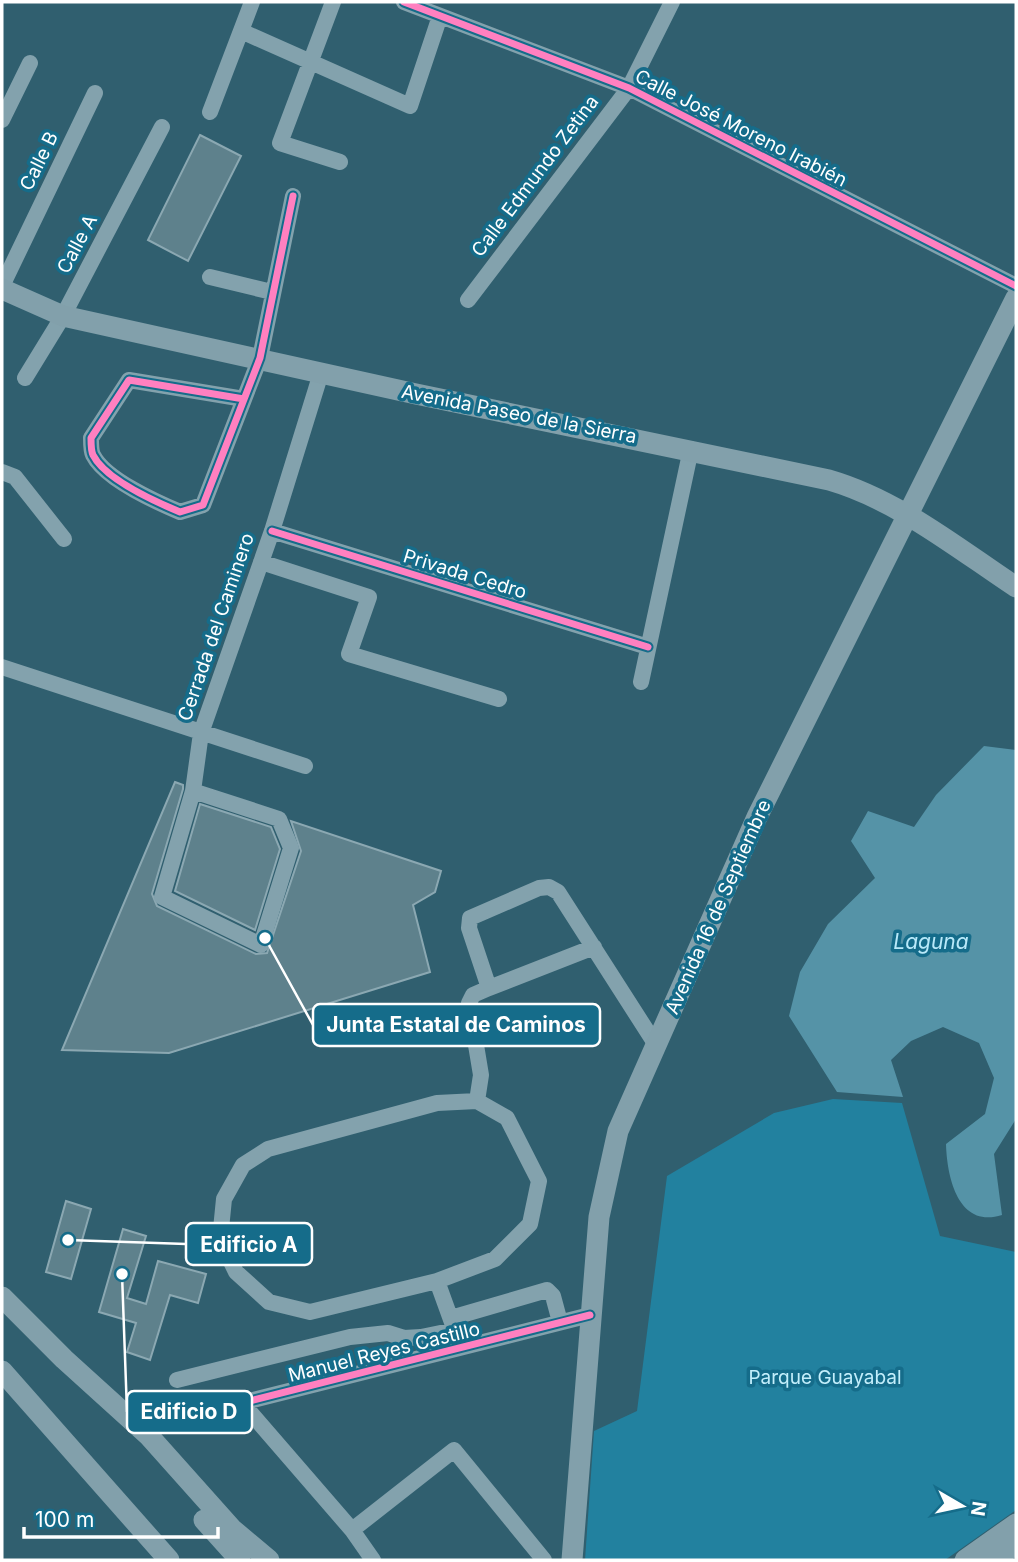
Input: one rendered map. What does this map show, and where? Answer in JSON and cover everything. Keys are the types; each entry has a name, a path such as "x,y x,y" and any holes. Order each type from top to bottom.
{"main road":[{"name":"Avenida Paseo de la Sierra","path":"2,287 63,316 830,480 873,495 1016,587"},
{"name":"Avenida 16 de Septiembre","path":"569,1559 598,1217 618,1131 757,817 1016,298"},
{"path":"2,1297 64,1359 149,1436 232,1529 269,1560"},
{"path":"64,1359 240,1560"},
{"path":"2,1371 169,1560"},
{"path":"965,1560 1016,1524"},
{"path":"993,1560 1016,1544"}],"street":[{"path":"210,112 252,2"},
{"path":"333,2 280,143 340,162"},
{"name":"Calle José Moreno Irabién","path":"404,2 629,88 1016,286"},
{"name":"Calle Edmundo Zetina","path":"468,300 629,88 672,2"},
{"path":"241,31 410,106 440,16"},
{"path":"2,120 30,63"},
{"name":"Calle B","path":"2,287 95,93"},
{"name":"Calle A","path":"25,378 63,316 162,127"},
{"path":"244,399 130,380 91,438 93,455 118,479 145,498 180,512 203,505 260,358 293,196"},
{"path":"210,277 272,292"},
{"name":"Cerrada del Caminero","path":"193,791 279,819 291,848 261,944 162,897 193,791 201,733 272,530 321,373"},
{"path":"641,682 691,449"},
{"path":"2,472 15,477 64,539"},
{"name":"Privada Cedro","path":"272,530 648,647"},
{"path":"261,562 369,597 349,653 499,699"},
{"path":"2,667 305,766"},
{"path":"489,988 469,928 470,918 539,888 549,887 558,892 656,1045"},
{"path":"477,1101 481,1075 469,1003 473,995 594,947"},
{"path":"477,1101 507,1118 539,1181 530,1224 495,1259 438,1281 310,1312 269,1302 236,1272 220,1239 224,1199 243,1165 268,1149 437,1103 477,1101"},
{"path":"438,1281 460,1348"},
{"path":"177,1380 350,1337 388,1333 412,1337 547,1290 553,1296 560,1322"},
{"name":"Manuel Reyes Castillo","path":"186,1417 590,1315"},
{"path":"243,1404 352,1530 363,1557"},
{"path":"352,1530 454,1450 544,1560"}],"green space":[{"name":"Parque Guayabal","path":"833,1099 902,1103 940,1236 1016,1252 1016,1510 945,1560 585,1560 594,1431 637,1411 667,1176 774,1113"}],"water":[{"name":"Laguna","path":"984,746 1016,750 1016,1119 994,1154 1002,1215 987,1217 975,1214 965,1207 958,1197 949,1171 946,1144 985,1114 994,1078 979,1043 943,1027 911,1041 891,1060 903,1097 837,1092 789,1016 800,972 828,924 875,878 851,841 868,811 914,827 936,795"}],"building":[{"path":"200,135 241,156 188,261 148,240"},
{"path":"175,782 183,785 183,789 152,894 157,906 256,954 267,953 301,851 291,821 441,871 435,892 413,905 430,972 169,1053 62,1050"},
{"path":"200,804 271,827 280,849 255,930 175,891"},
{"path":"66,1201 91,1209 71,1279 46,1272"},
{"path":"123,1229 146,1236 127,1298 146,1304 158,1261 206,1274 198,1303 170,1295 150,1360 127,1352 136,1323 99,1312"}],"cycle path":[{"path":"404,2 629,88 1016,286"},
{"path":"244,399 129,380 91,438 92,453 108,473 158,502 180,512 203,505 260,358 293,196"},
{"path":"272,531 648,647"},
{"path":"186,1417 590,1315"}],"place":[{"name":"Junta Estatal de Caminos","path":"265,938"},
{"name":"Edificio A","path":"68,1240"},
{"name":"Edificio D","path":"122,1274"}]}
